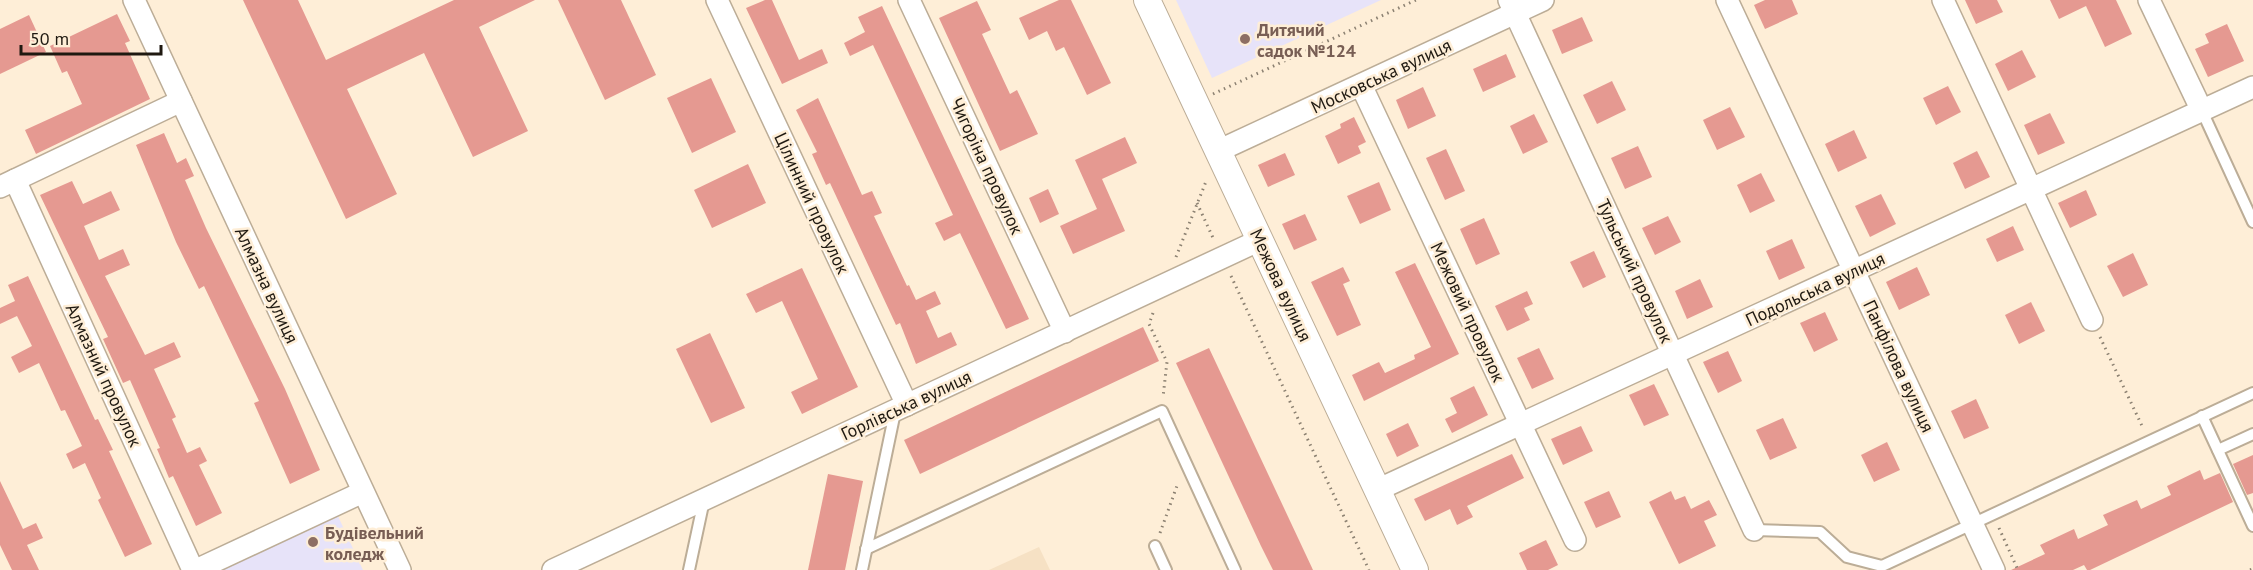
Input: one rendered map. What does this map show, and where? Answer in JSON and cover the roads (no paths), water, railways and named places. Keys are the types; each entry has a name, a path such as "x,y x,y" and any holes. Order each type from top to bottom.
{"street":[{"name":"Алмазна вулиця","path":"134,0 400,570"},
{"name":"Цілинний провулок","path":"717,0 901,408"},
{"name":"Чигоріна провулок","path":"909,0 1065,332"},
{"name":"Межова вулиця","path":"1147,0 1414,570"},
{"name":"Московська вулиця","path":"1218,151 1361,85 1512,6 1543,0"},
{"name":"Панфілова вулиця","path":"1727,0 1991,569"},
{"path":"1943,0 2092,320"},
{"path":"2149,0 2202,111"},
{"name":"Тульський провулок","path":"1512,6 1754,530"},
{"name":"Межовий провулок","path":"1361,85 1575,540"},
{"name":"Подольська вулиця","path":"1377,490 2253,87"},
{"path":"7,184 181,101"},
{"name":"Алмазний провулок","path":"7,184 195,570"},
{"name":"Горлівська вулиця","path":"553,570 1260,240"},
{"path":"195,570 363,492"}],"lane":[{"path":"2202,111 2253,222"},
{"path":"1754,530 1820,532 1847,557 1882,566 2253,393"},
{"path":"862,570 901,408"},
{"path":"866,549 1162,411 1235,570"},
{"path":"2202,416 2253,526"},
{"path":"2218,450 2253,434"},
{"path":"689,570 704,499"},
{"path":"1155,546 1166,570"}],"place":[{"name":"Дитячий садок №124","path":"1245,39"},
{"name":"Будівельний коледж","path":"313,542"}]}
